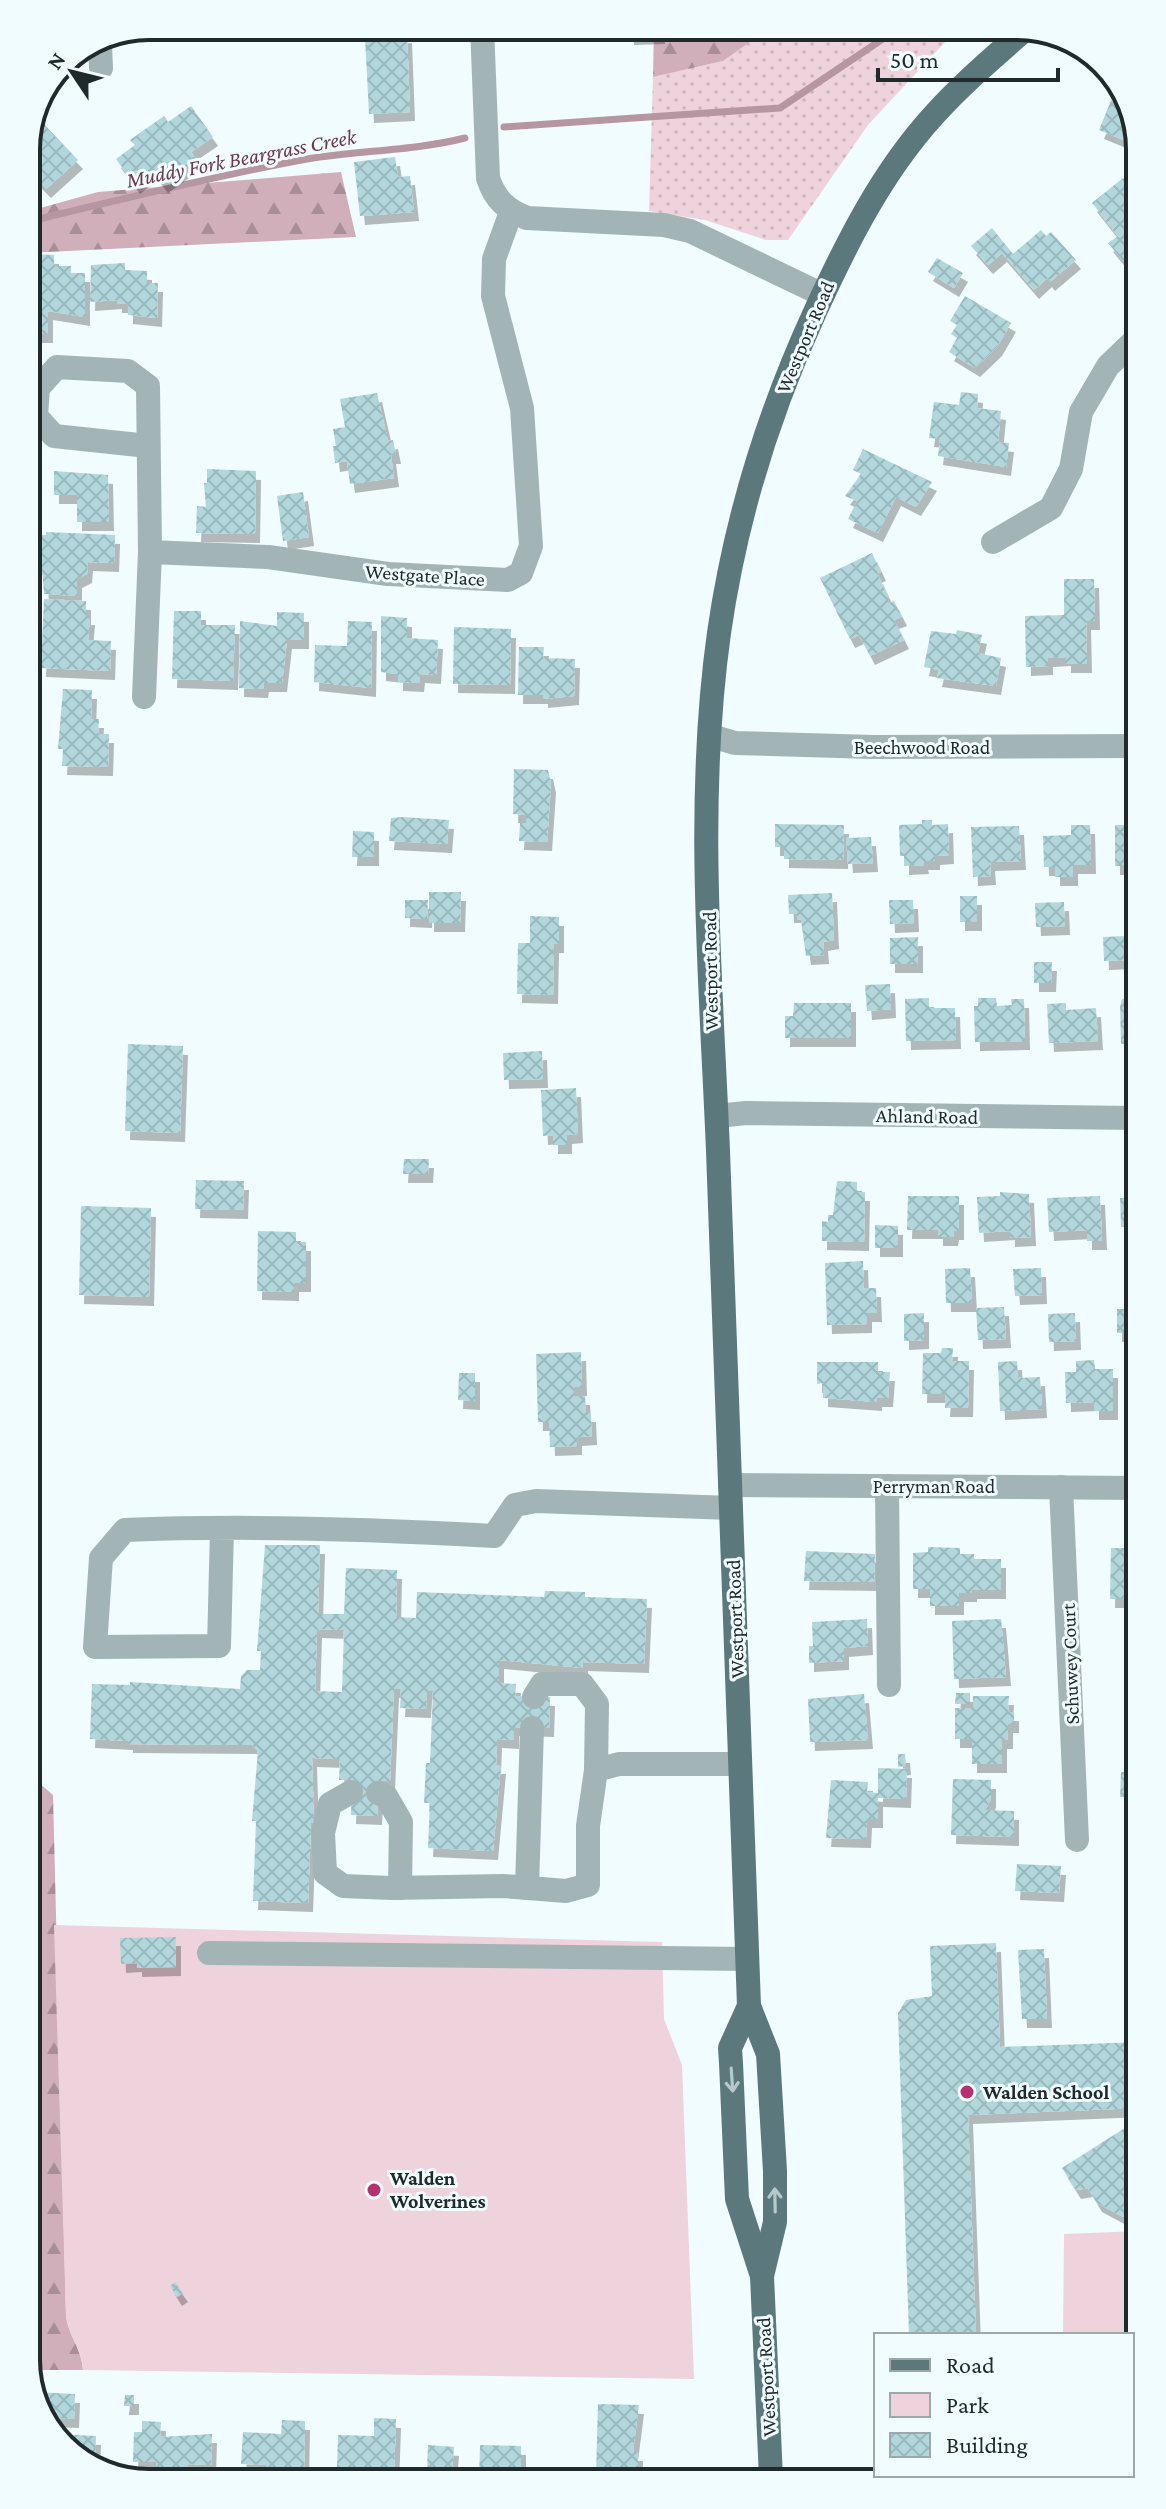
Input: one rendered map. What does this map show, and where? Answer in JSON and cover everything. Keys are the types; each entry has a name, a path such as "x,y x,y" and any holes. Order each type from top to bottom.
{"main road":[{"name":"Westport Road","path":"762,2276 775,2222 775,2171 768,2054 749,2006 717,1116 710,1033 711,736 719,633 744,509 766,431 849,236 924,128 1015,40"},
{"name":"Westport Road","path":"749,2006 730,2048 737,2199 762,2276 771,2469"}],"street":[{"path":"483,40 488,178 498,200 511,212 527,218 664,225 690,231 823,295"},
{"name":"Westgate Place","path":"150,552 268,557 388,574 508,580 521,573 531,546 522,408 493,296 494,259 511,212"},
{"path":"993,542 1051,508 1071,469 1081,412 1108,366 1126,349"},
{"path":"40,386 57,367 128,371 148,386 150,552 144,697"},
{"path":"40,420 54,436 148,446"},
{"name":"Beechwood Road","path":"711,736 735,743 873,747 1126,746"},
{"name":"Ahland Road","path":"717,1116 746,1113 1126,1118"},
{"path":"887,1486 889,1685"},
{"name":"Perryman Road","path":"222,1529 392,1530 494,1536 515,1505 536,1501 730,1497 887,1486 1126,1488"},
{"name":"Schuwey Court","path":"1061,1487 1077,1840"},
{"path":"222,1529 219,1646 95,1647 101,1558 125,1530 222,1529"},
{"path":"351,1792 330,1804 323,1833 325,1873 343,1886 566,1891 588,1885 588,1826 596,1770 597,1704 582,1684 542,1684 534,1697"},
{"path":"527,1888 532,1728"},
{"path":"596,1770 619,1764 740,1764"},
{"path":"378,1793 386,1796 401,1822 400,1888"},
{"path":"209,1953 747,1959"}],"green space":[{"path":"654,40 753,40 723,61 653,77"},
{"path":"749,40 947,40 868,125 788,240 766,240 705,220 649,211 653,77 723,61"},
{"path":"341,172 356,237 40,252 40,208 98,192"},
{"path":"40,1784 53,1795 66,2315 83,2370 41,2370 40,2360"},
{"name":"Walden Wolverines","path":"54,1925 662,1942 664,2019 682,2065 694,2379 83,2370 66,2315"},
{"path":"1126,2232 1126,2333 1063,2333 1064,2234"}],"building":[{"path":"365,40 407,40 410,112 369,114"},
{"path":"1112,97 1124,127 1125,141 1099,130"},
{"path":"191,106 213,137 191,152 197,160 163,184 153,171 135,185 116,159 135,145 130,140 164,116 168,122"},
{"path":"43,124 78,160 46,189 40,183"},
{"path":"395,157 398,177 410,176 414,212 360,216 354,162"},
{"path":"1123,178 1126,182 1126,259 1123,261 1108,243 1118,236 1092,203"},
{"path":"992,228 1013,254 1041,230 1046,236 1051,232 1076,260 1050,282 1047,278 1034,290 1002,253 988,265 971,246"},
{"path":"40,254 54,255 54,266 71,266 71,273 85,273 85,317 48,311 48,334 40,334"},
{"path":"937,258 963,273 954,288 928,272"},
{"path":"125,263 125,270 147,271 147,283 158,283 157,318 128,315 128,304 117,304 117,300 90,302 91,265"},
{"path":"965,296 1011,323 997,347 975,368 949,352 957,338 951,334 957,325 950,321"},
{"path":"961,392 978,394 977,408 1001,411 998,442 1009,443 1006,467 938,456 940,439 929,438 934,402 959,405"},
{"path":"377,393 388,441 393,440 396,455 391,455 394,478 350,484 347,461 335,463 333,446 336,446 333,429 345,427 340,399"},
{"path":"863,449 932,482 916,507 896,497 878,533 848,519 857,501 845,496 861,474 853,470"},
{"path":"207,469 256,471 255,534 196,533 197,506 206,507 204,483 207,483"},
{"path":"54,471 108,475 109,522 77,522 77,495 54,495"},
{"path":"303,492 309,537 283,541 277,496"},
{"path":"46,532 115,535 114,563 88,562 87,574 77,579 77,596 44,594 40,535 46,535"},
{"path":"872,553 881,572 872,576 878,575 889,599 887,604 894,601 902,617 894,620 904,640 870,656 859,635 850,639 820,578"},
{"path":"1064,579 1094,579 1095,621 1086,621 1087,664 1066,664 1066,657 1048,658 1048,666 1026,667 1025,616 1064,615"},
{"path":"44,599 86,601 86,616 90,616 88,640 111,641 110,671 41,668"},
{"path":"174,611 201,611 201,625 235,625 233,681 172,679"},
{"path":"277,612 304,613 304,640 287,640 282,683 264,683 263,689 239,688 240,621 277,626"},
{"path":"381,616 407,618 407,638 438,640 436,675 420,674 419,683 398,682 398,674 381,672"},
{"path":"348,621 372,622 371,688 314,682 315,645 347,646"},
{"path":"454,627 511,629 510,685 453,684"},
{"path":"957,630 982,635 978,653 1001,658 996,686 937,678 939,670 924,667 931,631 956,634"},
{"path":"519,647 544,647 543,658 575,659 574,696 543,699 543,695 518,695"},
{"path":"63,689 92,690 91,719 99,719 98,734 109,734 108,767 62,766 63,749 58,749"},
{"path":"514,769 548,770 551,784 547,842 519,841 520,823 526,823 526,815 513,814"},
{"path":"391,818 449,820 447,844 389,841"},
{"path":"922,820 932,820 932,825 948,824 949,855 935,856 935,861 923,861 924,865 904,866 904,856 900,856 899,825 922,824"},
{"path":"775,824 844,825 843,860 784,859 784,847 775,847"},
{"path":"1071,825 1090,825 1091,865 1073,865 1073,877 1055,877 1055,867 1044,867 1043,836 1071,835"},
{"path":"1115,825 1126,825 1126,866 1115,866"},
{"path":"1019,826 1021,861 990,862 991,876 973,877 971,827"},
{"path":"353,831 374,832 374,857 352,857"},
{"path":"871,837 873,863 848,864 846,838"},
{"path":"429,892 461,892 460,923 429,923"},
{"path":"832,893 834,940 823,942 824,955 806,956 801,920 797,920 797,914 789,914 788,895"},
{"path":"960,896 977,896 977,922 960,922"},
{"path":"405,900 428,900 427,919 405,918"},
{"path":"889,900 913,900 914,923 890,924"},
{"path":"1064,902 1065,926 1036,927 1035,903"},
{"path":"530,916 559,917 559,944 554,944 553,995 517,994 518,943 530,943"},
{"path":"1126,936 1126,960 1104,961 1103,937"},
{"path":"918,937 918,964 890,964 890,938"},
{"path":"1034,962 1052,962 1051,983 1034,983"},
{"path":"890,984 891,1009 867,1011 865,985"},
{"path":"929,998 929,1008 955,1008 956,1040 906,1041 905,999"},
{"path":"978,998 996,998 997,1006 1012,1005 1011,999 1024,999 1025,1041 975,1042 974,1006 978,1006"},
{"path":"1122,999 1126,999 1126,1044 1121,1044 1120,1006"},
{"path":"794,1003 851,1003 851,1038 785,1038 785,1016 793,1016"},
{"path":"1066,1003 1066,1010 1096,1008 1098,1041 1049,1043 1047,1004"},
{"path":"128,1044 183,1046 180,1133 125,1131"},
{"path":"542,1051 543,1079 504,1080 503,1053"},
{"path":"576,1088 578,1134 567,1135 567,1145 553,1145 553,1135 543,1136 541,1090"},
{"path":"404,1159 429,1159 428,1174 403,1174"},
{"path":"196,1180 244,1181 243,1210 195,1209"},
{"path":"837,1181 857,1182 857,1192 865,1192 864,1242 822,1241 822,1221 828,1222 828,1215 833,1215"},
{"path":"1000,1192 1029,1194 1031,1237 1010,1238 1010,1231 979,1233 977,1197 1000,1196"},
{"path":"908,1196 959,1196 959,1231 954,1231 953,1237 938,1237 938,1230 907,1230"},
{"path":"1100,1196 1102,1241 1087,1241 1087,1230 1049,1232 1047,1198"},
{"path":"1120,1198 1126,1198 1126,1227 1121,1227"},
{"path":"81,1206 151,1208 149,1297 79,1295"},
{"path":"875,1225 898,1226 898,1248 875,1248"},
{"path":"258,1231 296,1232 296,1242 306,1242 306,1283 294,1283 294,1292 257,1291"},
{"path":"863,1261 864,1288 876,1288 877,1313 867,1313 867,1324 827,1325 825,1263"},
{"path":"970,1268 972,1303 946,1303 945,1269"},
{"path":"1041,1268 1042,1295 1015,1296 1013,1269"},
{"path":"1004,1307 1006,1339 978,1340 976,1308"},
{"path":"1117,1309 1126,1309 1126,1333 1117,1333"},
{"path":"924,1313 924,1340 904,1341 904,1314"},
{"path":"1075,1313 1076,1341 1049,1342 1048,1314"},
{"path":"942,1348 953,1348 952,1361 969,1361 968,1408 945,1408 946,1394 922,1394 923,1353 941,1353"},
{"path":"581,1352 582,1387 574,1387 574,1396 585,1396 586,1413 591,1413 592,1436 577,1437 577,1446 550,1447 549,1422 538,1422 536,1354"},
{"path":"1094,1360 1095,1369 1113,1369 1113,1411 1094,1411 1094,1402 1066,1403 1065,1372 1076,1372 1076,1361"},
{"path":"1017,1361 1018,1378 1040,1377 1042,1409 1000,1411 998,1362"},
{"path":"817,1362 878,1362 878,1372 890,1372 888,1398 877,1398 877,1402 823,1398 823,1383 817,1384"},
{"path":"459,1373 475,1373 475,1401 458,1400"},
{"path":"265,1545 320,1545 318,1614 344,1614 346,1568 397,1570 396,1617 416,1618 417,1592 544,1597 545,1591 585,1592 585,1597 647,1599 644,1664 583,1662 583,1668 499,1660 499,1683 516,1684 515,1696 550,1697 549,1728 514,1727 514,1740 497,1739 496,1765 501,1765 493,1851 428,1848 430,1803 424,1803 426,1763 430,1763 433,1691 427,1691 426,1709 400,1708 401,1689 394,1689 390,1781 379,1781 377,1816 351,1815 352,1780 339,1780 340,1759 312,1758 314,1823 311,1823 308,1903 253,1901 256,1821 252,1821 258,1751 252,1745 128,1744 128,1741 90,1739 92,1684 130,1685 130,1682 240,1689 241,1676 247,1670 260,1670 261,1651 257,1651","holes":["317,1629 344,1630 342,1692 315,1691"]},
{"path":"928,1547 960,1548 960,1554 974,1554 974,1559 1001,1559 1001,1590 959,1593 959,1606 930,1606 930,1589 913,1589 913,1553 928,1552"},
{"path":"1111,1548 1126,1548 1126,1599 1110,1599"},
{"path":"806,1551 875,1554 874,1582 804,1581"},
{"path":"867,1619 868,1646 844,1648 844,1661 809,1663 809,1646 813,1646 812,1622"},
{"path":"1001,1619 1006,1677 954,1679 952,1621"},
{"path":"956,1693 970,1693 970,1704 955,1704"},
{"path":"864,1694 868,1740 810,1742 808,1699"},
{"path":"973,1696 1009,1696 1008,1712 1014,1712 1014,1724 1008,1724 1008,1740 1002,1740 1002,1764 972,1764 972,1739 955,1739 955,1708 973,1708"},
{"path":"898,1754 905,1754 906,1766 898,1767"},
{"path":"878,1768 907,1769 906,1799 878,1798 878,1819 867,1819 866,1839 826,1838 831,1780 868,1782 867,1792 878,1793"},
{"path":"1121,1772 1126,1772 1126,1797 1120,1797"},
{"path":"953,1779 991,1780 991,1799 985,1810 1014,1811 1014,1837 951,1835"},
{"path":"1017,1864 1061,1866 1059,1893 1015,1891"},
{"path":"176,1937 176,1967 137,1968 137,1963 121,1964 120,1938"},
{"name":"Walden School","path":"996,1943 1000,2047 1126,2042 1126,2109 968,2115 976,2333 909,2333 898,2013 906,2000 932,1996 930,1946"},
{"path":"1044,1949 1047,2019 1022,2019 1018,1950"},
{"name":"Walden School","path":"1126,2127 1126,2215 1123,2217 1097,2203 1088,2188 1076,2190 1062,2168"},
{"path":"175,2282 183,2293 177,2297 170,2286"},
{"path":"45,2393 75,2394 74,2419 57,2418"},
{"path":"125,2395 134,2395 134,2406 124,2406"},
{"path":"598,2404 639,2405 633,2452 638,2452 638,2469 596,2469"},
{"path":"374,2418 396,2419 394,2469 337,2469 338,2435 374,2436"},
{"path":"282,2420 305,2421 304,2469 266,2469 266,2465 241,2464 243,2432 281,2434"},
{"path":"142,2421 161,2422 160,2437 212,2434 211,2465 188,2464 188,2469 172,2469 156,2468 156,2462 133,2462 134,2432 142,2432"},
{"path":"70,2435 96,2436 95,2455"},
{"path":"428,2445 454,2447 452,2469 427,2469"},
{"path":"480,2445 521,2446 521,2469 479,2469"}],"waterway":[{"name":"Muddy Fork Beargrass Creek","path":"504,127 780,108 881,40"},
{"name":"Muddy Fork Beargrass Creek","path":"40,219 272,166 465,138"}],"place":[{"name":"Walden School","path":"967,2092"},
{"name":"Walden Wolverines","path":"374,2190"}]}
